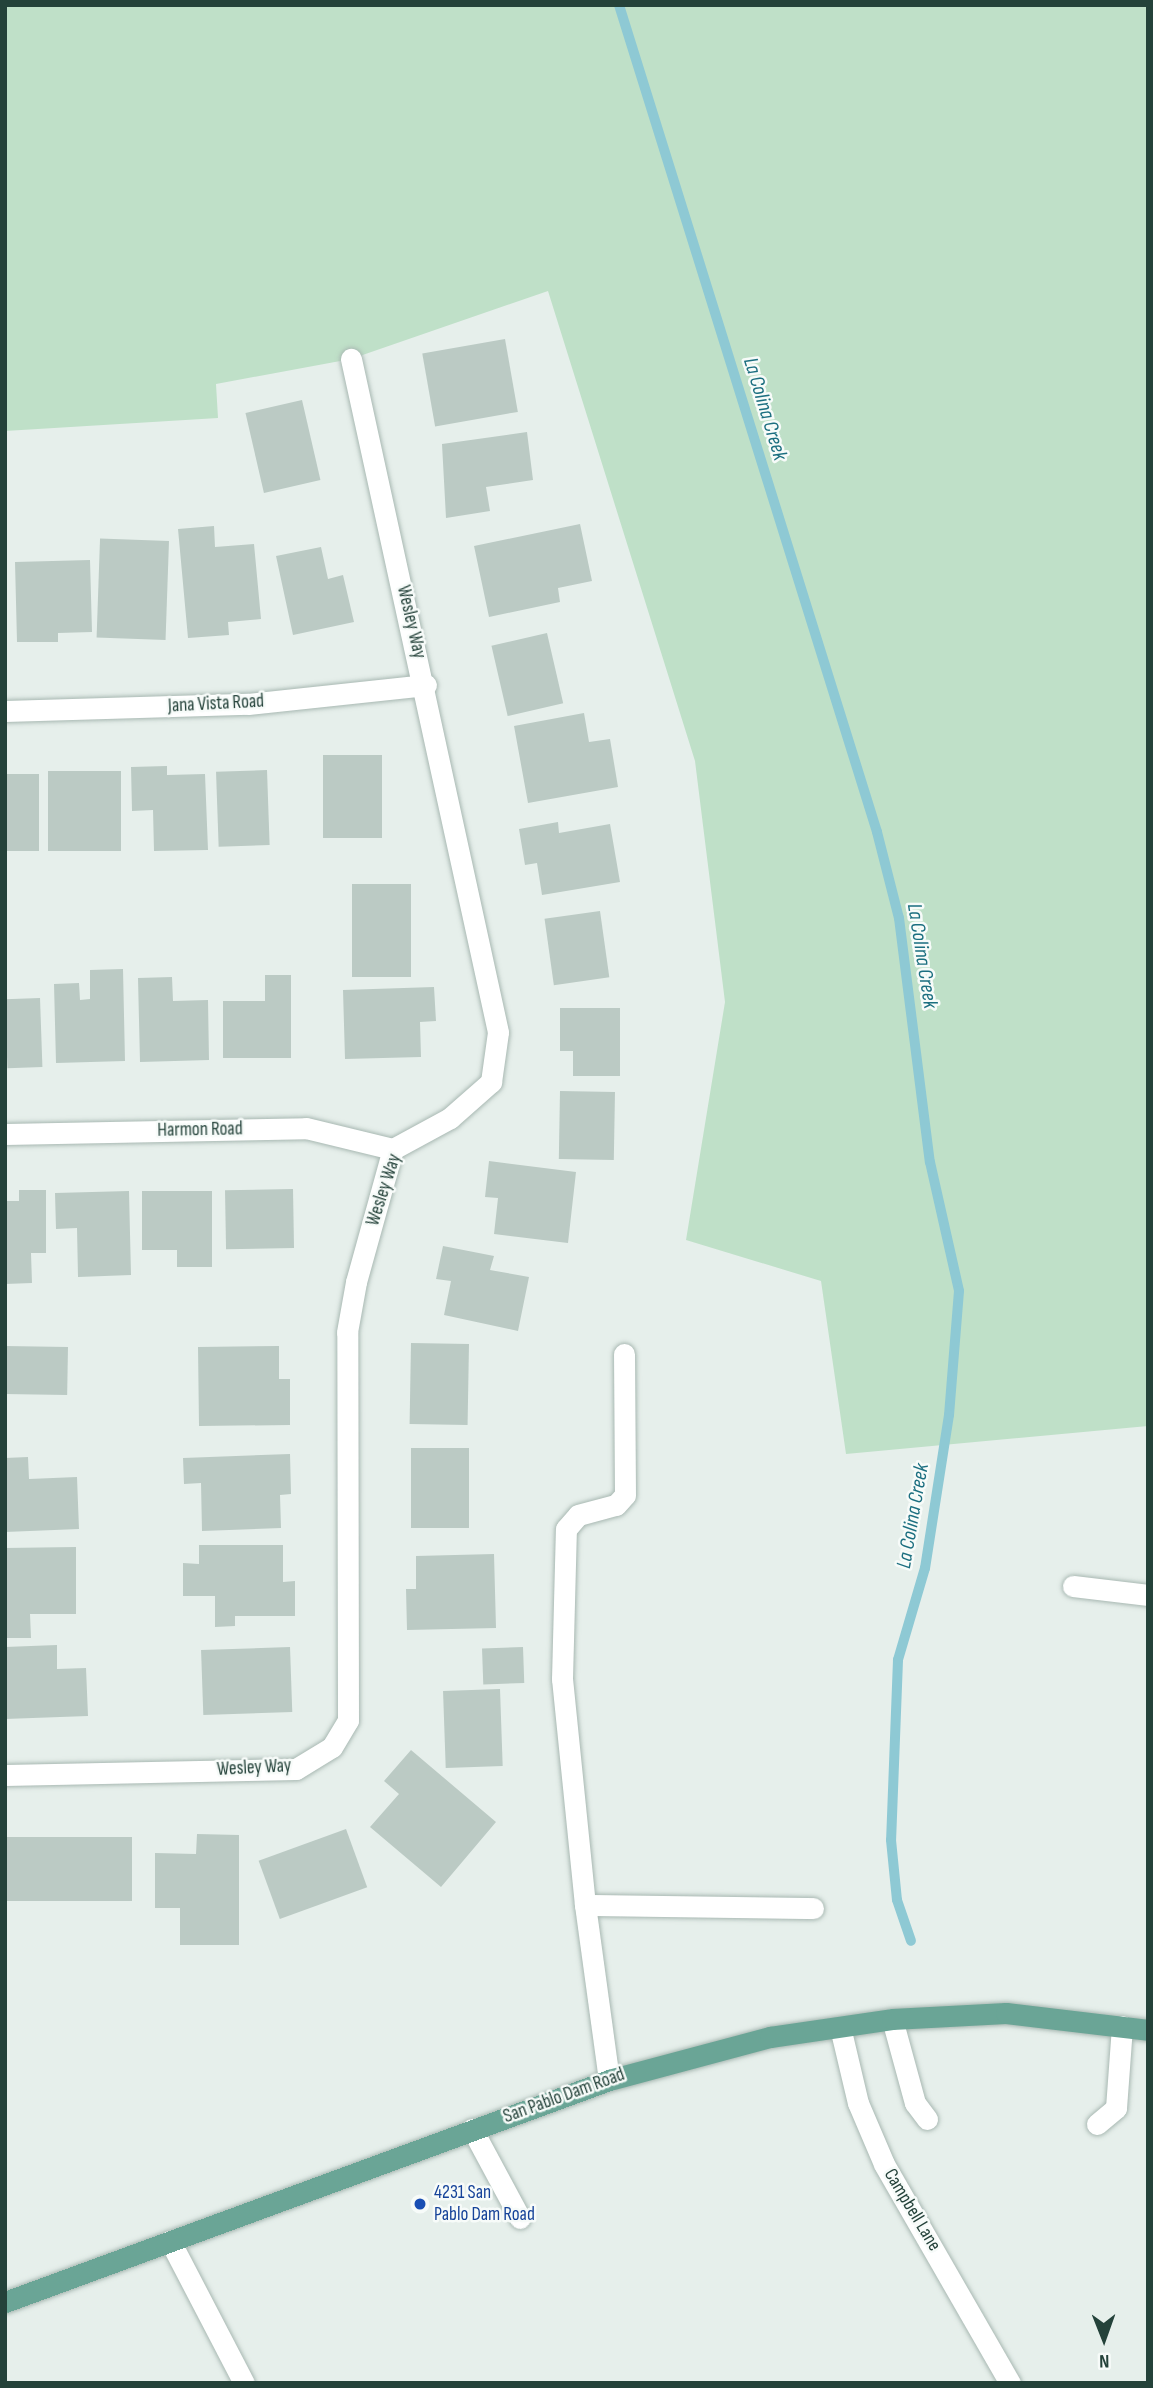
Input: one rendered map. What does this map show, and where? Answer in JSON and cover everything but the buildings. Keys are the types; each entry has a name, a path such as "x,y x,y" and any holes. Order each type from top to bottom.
{"main road":[{"name":"San Pablo Dam Road","path":"5,2302 609,2080 770,2037 892,2019 1006,2013 1148,2030"}],"street":[{"name":"Wesley Way","path":"5,1775 296,1769 332,1747 348,1720 347,1332 393,1149 450,1118 491,1082 498,1032 426,685 351,359"},
{"name":"Jana Vista Road","path":"5,712 248,704 426,685"},
{"name":"Harmon Road","path":"5,1134 306,1128 393,1149"},
{"path":"609,2080 585,1905 562,1679 566,1529 578,1515 616,1505 625,1495 624,1354"},
{"path":"1073,1586 1148,1595"},
{"path":"585,1905 813,1908"},
{"path":"892,2019 915,2103 927,2119"},
{"path":"1097,2124 1116,2108 1122,2026"},
{"name":"Campbell Lane","path":"840,2027 858,2103 884,2164 1010,2383"},
{"path":"472,2129 520,2218"},
{"path":"170,2241 244,2383"}],"green space":[{"path":"5,5 1148,5 1148,1426 846,1454 821,1281 686,1240 725,1002 695,761 548,291 351,359 216,384 218,418 5,431"}],"waterway":[{"name":"La Colina Creek","path":"619,5 877,832 899,918 930,1162 959,1291 949,1415 925,1568 898,1660 891,1840 897,1900 911,1941"}],"place":[{"name":"4231 San Pablo Dam Road","path":"420,2204"}]}
